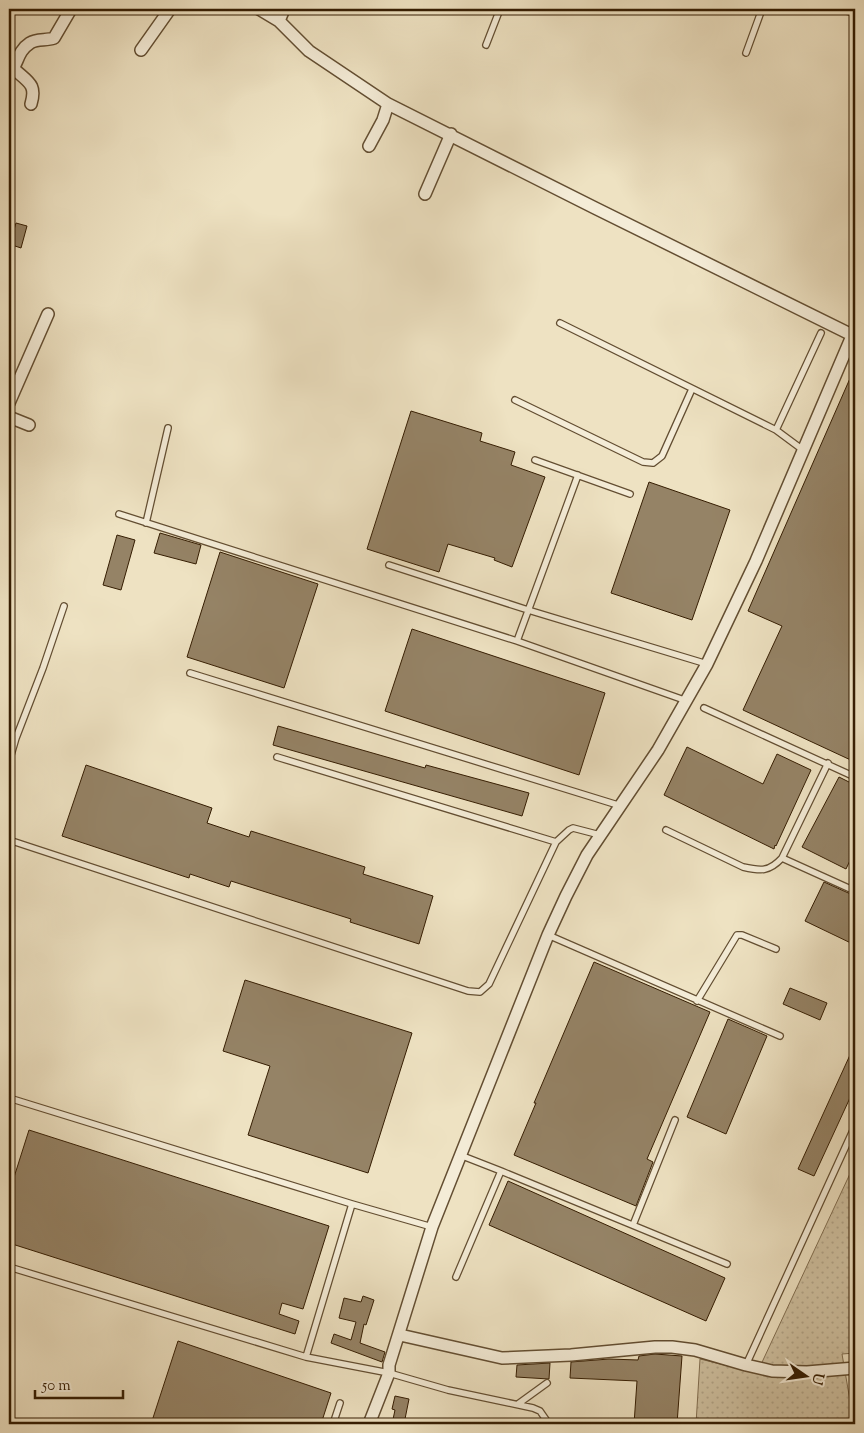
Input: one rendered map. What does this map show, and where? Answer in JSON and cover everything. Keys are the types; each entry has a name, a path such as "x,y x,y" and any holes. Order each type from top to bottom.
{"street":[{"path":"31,104 34,94 32,87 11,71 19,53 30,43 37,40 54,38 71,9"},
{"path":"141,50 170,9"},
{"path":"259,9 279,21 310,51 388,104 595,208 854,332 756,561 707,664 658,750 587,856 548,935 432,1227 389,1373 368,1424"},
{"path":"279,21 284,9"},
{"path":"369,146 383,120 388,104"},
{"path":"425,194 451,134"},
{"path":"9,404 48,314"},
{"path":"9,416 29,425"},
{"path":"400,1335 502,1358 571,1356 655,1347 672,1347 695,1350 772,1371 807,1372 855,1368"}],"lane":[{"path":"486,45 500,9"},
{"path":"746,53 762,9"},
{"path":"839,9 855,13"},
{"path":"854,67 855,59"},
{"path":"560,323 776,430 803,450"},
{"path":"776,430 821,333"},
{"path":"515,400 643,462 653,463 662,456 692,389"},
{"path":"146,523 168,428"},
{"path":"534,460 630,494"},
{"path":"517,641 578,475"},
{"path":"119,514 517,641 687,701"},
{"path":"389,565 528,610 707,664"},
{"path":"9,762 64,606"},
{"path":"190,673 621,806"},
{"path":"704,708 828,763 855,777"},
{"path":"276,757 556,842"},
{"path":"666,830 742,867 765,870 775,865 782,858 828,763"},
{"path":"9,840 468,991 480,992 489,984 556,842 573,828 600,835"},
{"path":"782,858 855,891"},
{"path":"548,935 780,1036"},
{"path":"698,1001 737,935 742,935 776,949"},
{"path":"9,1098 432,1227"},
{"path":"633,1225 676,1120"},
{"path":"746,1365 855,1126"},
{"path":"460,1155 727,1264"},
{"path":"456,1277 501,1171"},
{"path":"306,1357 352,1204"},
{"path":"9,1267 306,1357 389,1373 448,1390 537,1409 549,1424"},
{"path":"518,1404 547,1383"},
{"path":"333,1424 340,1403"}],"shaded area":[{"path":"855,1163 855,1353 842,1354 854,1424 696,1424 700,1359 757,1373"}],"building":[{"path":"16,223 27,226 21,248 9,244 9,232 13,233"},
{"path":"855,367 855,762 743,710 782,626 748,611"},
{"path":"411,411 482,433 480,441 515,452 511,465 545,477 512,567 494,560 495,558 448,544 439,572 367,549"},
{"path":"649,482 730,510 692,620 611,593"},
{"path":"160,533 201,545 196,564 154,553"},
{"path":"117,535 135,540 121,590 103,585"},
{"path":"220,552 318,584 284,688 187,657"},
{"path":"412,629 605,693 579,775 385,711"},
{"path":"278,726 425,768 426,765 529,793 522,816 273,745"},
{"path":"687,747 763,784 777,754 811,770 774,849 664,795"},
{"path":"86,765 212,808 207,823 249,837 251,831 365,867 363,874 433,896 419,944 350,922 351,919 231,881 229,887 190,874 189,878 62,836"},
{"path":"839,777 855,785 855,850 846,869 802,847"},
{"path":"824,882 855,896 855,945 805,921"},
{"path":"594,962 710,1012 647,1159 653,1162 636,1206 514,1155"},
{"path":"245,980 412,1033 368,1173 248,1135 270,1066 223,1051"},
{"path":"790,988 827,1003 820,1020 783,1004"},
{"path":"728,1019 767,1036 726,1134 687,1117"},
{"path":"855,1044 855,1087 814,1176 798,1169"},
{"path":"29,1130 329,1226 303,1309 282,1303 279,1314 299,1321 295,1334 9,1243 9,1193"},
{"path":"508,1181 725,1278 706,1321 489,1225"},
{"path":"363,1296 374,1300 366,1325 364,1324 360,1343 385,1352 382,1362 331,1343 334,1334 351,1340 356,1322 339,1318 344,1298 361,1302"},
{"path":"178,1341 331,1393 321,1424 151,1424"},
{"path":"655,1354 682,1356 677,1424 634,1424 637,1381 570,1378 571,1362 609,1359 638,1360 639,1356"},
{"path":"550,1363 549,1379 516,1377 517,1365"},
{"path":"395,1396 409,1399 404,1424 392,1424 395,1410 392,1409"}]}
